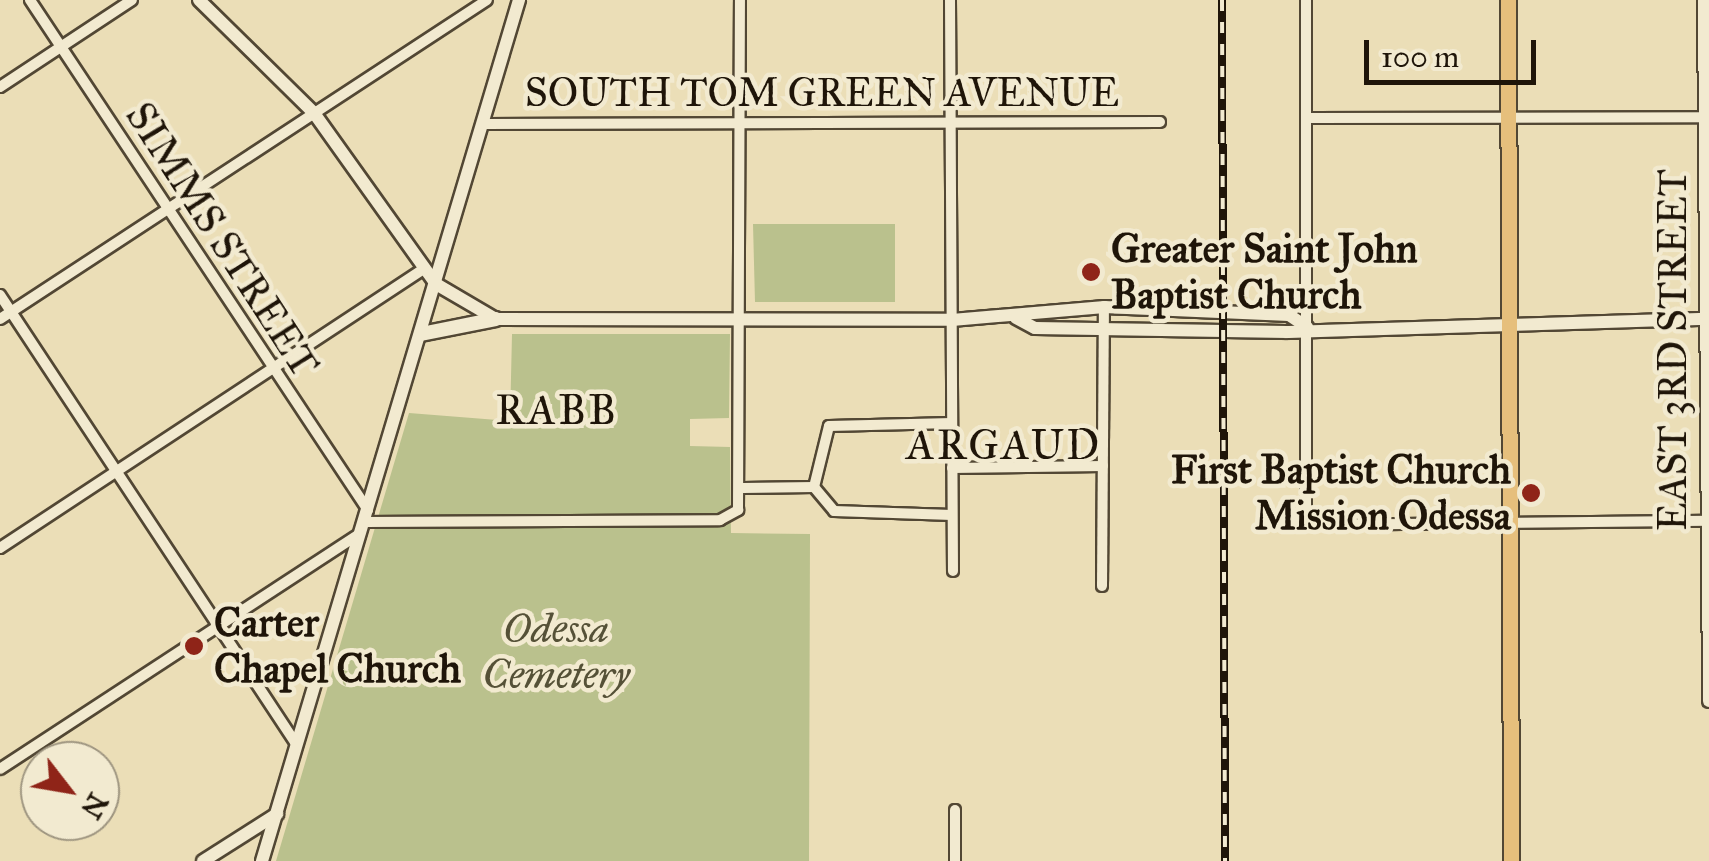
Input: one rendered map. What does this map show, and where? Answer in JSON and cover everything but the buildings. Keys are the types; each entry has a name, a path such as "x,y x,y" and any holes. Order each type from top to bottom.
{"main road":[{"path":"1508,0 1511,861"},
{"path":"421,334 496,319"}],"street":[{"name":"SIMMS STREET","path":"30,0 365,521"},
{"path":"0,87 132,0"},
{"path":"199,0 314,113 436,284 496,319 952,320 1016,318 1104,307 1223,316 1289,316 1308,327"},
{"path":"0,318 486,0"},
{"path":"262,861 519,0"},
{"path":"0,768 218,626 365,521 720,520 738,510 743,488 740,0"},
{"path":"950,0 953,571"},
{"path":"1306,0 1306,526 1510,520 1707,521"},
{"name":"EAST 3RD STREET","path":"1704,0 1709,700"},
{"path":"1307,118 1707,117"},
{"name":"SOUTH TOM GREEN AVENUE","path":"484,124 1160,122"},
{"path":"0,548 425,268"},
{"path":"0,295 297,746"},
{"path":"1102,586 1104,307"},
{"path":"1016,318 1035,328 1103,326 1223,331 1707,319"},
{"path":"814,487 829,426 952,422"},
{"path":"952,468 1102,466"},
{"path":"743,488 814,487"},
{"path":"814,487 834,512 952,516"},
{"path":"954,810 955,861"},
{"path":"203,861 276,814"}],"green space":[{"path":"753,224 895,224 895,302 755,302"},
{"name":"Odessa Cemetery","path":"512,334 730,334 729,418 690,419 690,446 730,447 731,533 810,534 809,861 276,861 409,413 510,421"}],"railway":[{"path":"1222,0 1225,861"}],"place":[{"name":"Greater Saint John Baptist Church","path":"1091,272"},
{"name":"First Baptist Church Mission Odessa","path":"1531,493"},
{"name":"Carter Chapel Church","path":"194,646"}],"district":[{"name":"RABB","path":"557,410"},
{"name":"ARGAUD","path":"1004,445"}]}
